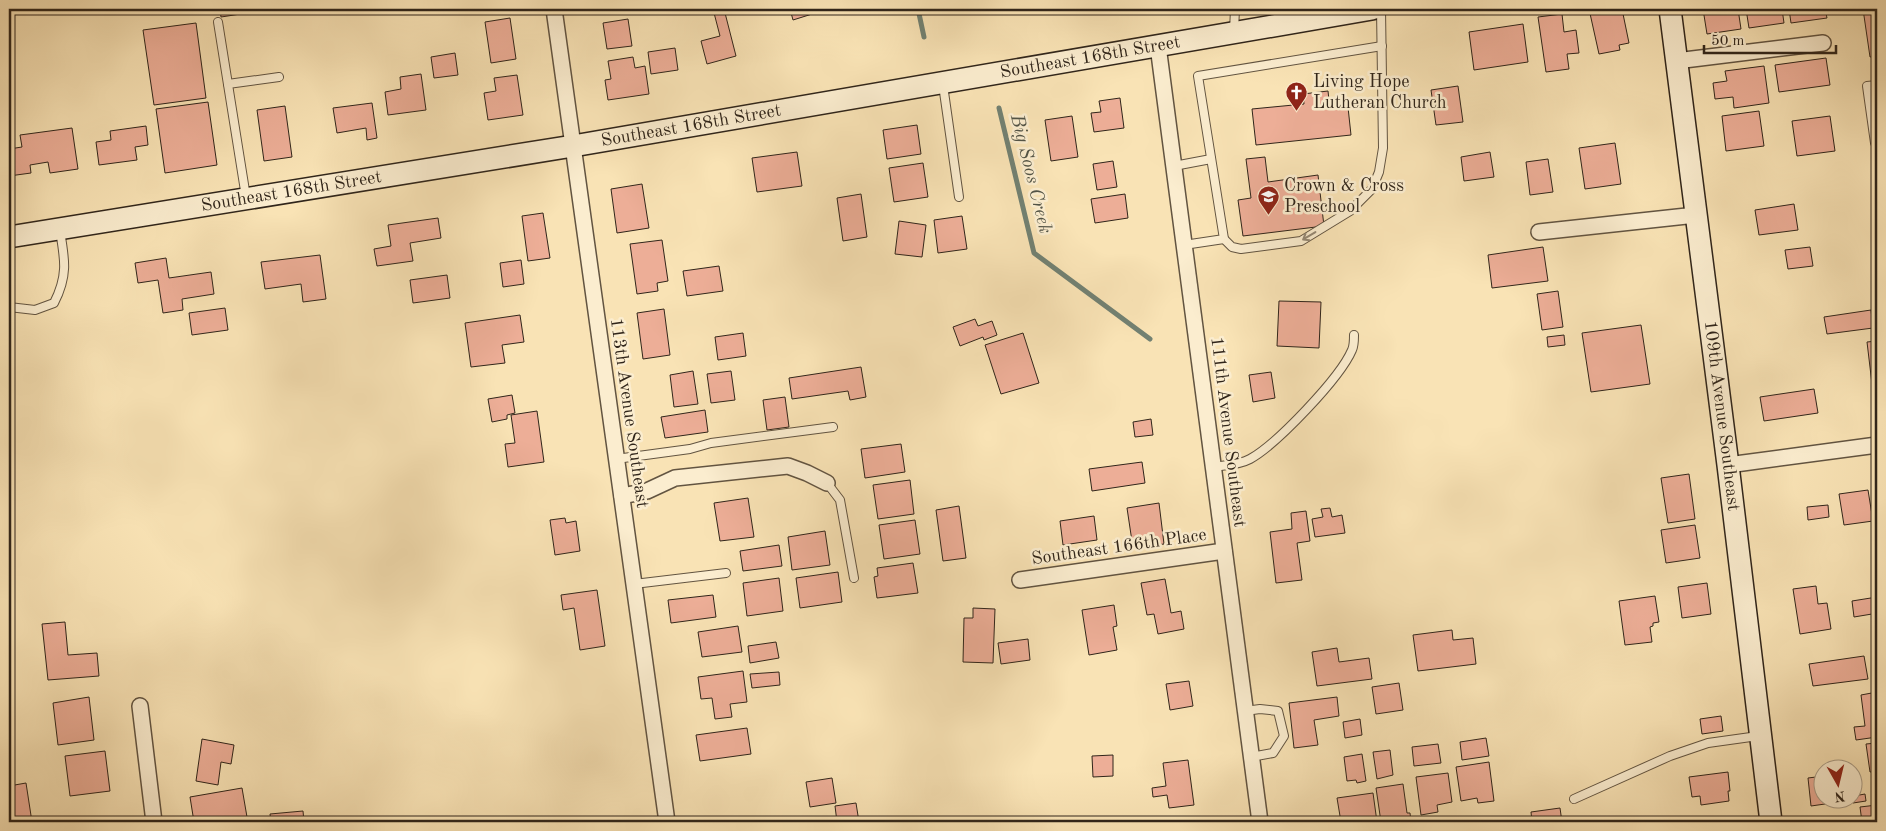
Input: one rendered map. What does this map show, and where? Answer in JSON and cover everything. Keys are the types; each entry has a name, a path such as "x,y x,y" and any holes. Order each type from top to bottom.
{"street":[{"name":"113th Avenue Southeast","path":"554,9 667,822"},
{"name":"Southeast 168th Street","path":"9,237 573,146 1372,9"},
{"name":"109th Avenue Southeast","path":"1670,9 1771,822"},
{"path":"1676,60 1823,42"},
{"name":"111th Avenue Southeast","path":"1158,46 1260,822"},
{"path":"1539,232 1696,215"},
{"path":"1728,465 1877,445"},
{"path":"622,496 647,491 675,478 788,466 808,473 827,483"},
{"name":"Southeast 166th Place","path":"1020,580 1224,551"},
{"path":"140,706 154,822"}],"lane":[{"path":"1234,32 1235,9"},
{"path":"1381,9 1382,46 1383,148 1379,172 1372,189 1350,211 1301,241 1241,249 1232,247 1224,238 1198,76 1382,46"},
{"path":"218,22 246,199"},
{"path":"228,84 279,77"},
{"path":"943,83 959,197"},
{"path":"1875,143 1866,86 1877,84"},
{"path":"1174,166 1211,160"},
{"path":"9,307 35,310 54,303 62,288 64,272 60,229"},
{"path":"1184,245 1224,238"},
{"path":"1213,467 1238,464 1251,458 1279,437 1307,409 1339,370 1352,349 1354,335"},
{"path":"616,460 690,449 711,443 833,427"},
{"path":"827,483 840,500 854,578"},
{"path":"634,584 726,573"},
{"path":"1245,711 1260,709 1278,711 1284,736 1273,753 1251,757"},
{"path":"1574,799 1670,756 1708,743 1760,736"}],"building":[{"path":"220,9 246,9 247,13 221,17"},
{"path":"713,9 724,9 736,56 707,64 701,41 720,36"},
{"path":"790,9 828,9 793,20"},
{"path":"1589,9 1622,9 1629,43 1619,45 1620,50 1599,54"},
{"path":"1703,9 1738,9 1741,29 1707,34"},
{"path":"1746,9 1782,9 1784,23 1749,28"},
{"path":"1789,9 1825,9 1827,18 1791,23"},
{"path":"1863,9 1877,9 1877,56 1870,57"},
{"path":"1562,14 1564,32 1576,30 1579,53 1567,54 1569,69 1546,72 1538,17"},
{"path":"510,18 516,59 491,63 485,22"},
{"path":"628,19 632,46 607,49 603,23"},
{"path":"196,23 206,98 154,105 143,30"},
{"path":"1523,24 1528,62 1474,70 1469,32"},
{"path":"675,48 678,70 651,74 648,52"},
{"path":"455,53 458,75 434,78 431,57"},
{"path":"633,57 635,68 645,66 649,94 608,100 605,80 611,79 608,61"},
{"path":"1826,58 1830,85 1779,92 1775,65"},
{"path":"1764,66 1769,103 1734,108 1733,97 1715,99 1713,83 1727,81 1725,71"},
{"path":"421,74 426,110 388,115 385,92 401,89 400,77"},
{"path":"517,75 523,115 488,120 484,93 496,91 494,78"},
{"path":"1458,86 1463,122 1436,125 1431,90"},
{"path":"1328,91 1329,100 1347,98 1351,135 1256,145 1252,109 1304,104 1303,94"},
{"path":"1120,98 1124,128 1094,132 1091,113 1101,112 1099,101"},
{"path":"208,102 217,165 165,173 156,109"},
{"path":"372,103 377,138 367,140 366,128 337,133 333,108"},
{"path":"285,106 292,157 264,161 257,110"},
{"path":"1759,111 1764,146 1726,151 1722,116"},
{"path":"1072,116 1078,157 1051,161 1045,120"},
{"path":"1830,116 1835,151 1797,156 1792,121"},
{"path":"917,125 921,154 887,159 883,130"},
{"path":"146,126 148,145 135,147 137,160 99,165 96,142 111,140 110,131"},
{"path":"72,128 78,169 50,173 48,162 30,165 31,173 9,176 9,149 22,147 20,135"},
{"path":"1615,143 1621,184 1585,189 1579,148"},
{"path":"797,152 802,186 757,192 752,158"},
{"path":"1490,152 1494,177 1464,181 1461,157"},
{"path":"1265,157 1268,182 1318,175 1324,226 1243,236 1238,200 1251,198 1246,159"},
{"path":"1548,159 1553,192 1530,195 1526,162"},
{"path":"1113,161 1117,187 1097,190 1093,164"},
{"path":"923,163 928,197 894,202 889,168"},
{"path":"642,184 649,228 617,233 611,189"},
{"path":"861,194 867,237 843,241 837,198"},
{"path":"1125,194 1128,218 1095,223 1091,199"},
{"path":"1794,204 1798,230 1759,235 1755,210"},
{"path":"543,213 550,258 528,261 522,216"},
{"path":"962,216 967,249 938,253 934,220"},
{"path":"438,218 441,238 410,243 413,261 377,266 374,249 391,246 388,225"},
{"path":"899,221 926,225 922,257 895,254"},
{"path":"662,240 668,281 657,283 658,291 637,294 630,244"},
{"path":"1543,247 1548,281 1492,288 1488,255"},
{"path":"1810,247 1813,266 1788,269 1785,250"},
{"path":"320,255 326,299 303,302 301,284 265,289 261,262"},
{"path":"166,258 169,278 211,272 214,294 182,299 183,310 163,313 158,280 138,283 135,263"},
{"path":"521,260 524,284 503,287 500,263"},
{"path":"719,266 723,291 687,296 683,271"},
{"path":"447,275 450,298 413,303 410,280"},
{"path":"1558,291 1563,327 1542,330 1537,294"},
{"path":"1279,301 1321,302 1319,348 1277,346"},
{"path":"225,308 228,330 192,335 189,313"},
{"path":"664,309 670,355 643,359 637,313"},
{"path":"1871,310 1873,328 1827,334 1824,317"},
{"path":"520,315 524,342 502,345 505,363 471,367 465,323"},
{"path":"975,319 978,326 992,321 997,335 984,340 983,337 960,346 953,327"},
{"path":"1641,325 1650,384 1591,392 1582,333"},
{"path":"743,333 746,356 718,360 715,337"},
{"path":"1023,333 1039,383 1001,394 985,345"},
{"path":"1564,335 1565,345 1548,347 1547,337"},
{"path":"1877,341 1877,383 1872,384 1867,342"},
{"path":"861,367 866,397 850,400 848,391 792,399 789,378"},
{"path":"693,371 698,404 674,407 670,375"},
{"path":"731,371 735,400 711,403 707,374"},
{"path":"1271,372 1275,398 1253,402 1249,375"},
{"path":"1814,389 1818,413 1764,421 1760,397"},
{"path":"512,395 515,413 507,415 507,419 492,422 488,399"},
{"path":"785,397 789,427 767,430 763,400"},
{"path":"705,410 708,432 665,438 661,417"},
{"path":"537,411 544,462 508,467 505,444 515,443 511,415"},
{"path":"1151,419 1153,435 1135,437 1133,422"},
{"path":"901,444 905,472 865,478 861,449"},
{"path":"1142,462 1145,483 1092,491 1089,469"},
{"path":"1689,474 1695,519 1668,523 1661,478"},
{"path":"910,480 914,514 878,519 873,485"},
{"path":"1868,490 1873,521 1844,525 1839,494"},
{"path":"748,498 754,537 720,541 714,503"},
{"path":"1159,503 1164,544 1133,548 1127,508"},
{"path":"1828,505 1829,517 1808,520 1807,507"},
{"path":"959,506 966,558 943,561 936,510"},
{"path":"1330,508 1332,517 1342,515 1345,533 1315,537 1312,519 1323,517 1321,509"},
{"path":"1306,511 1310,541 1297,543 1302,580 1276,583 1270,532 1292,529 1291,513"},
{"path":"1094,516 1097,540 1063,545 1060,521"},
{"path":"565,518 566,523 576,521 580,551 555,555 550,520"},
{"path":"915,520 920,554 884,559 879,525"},
{"path":"1695,525 1700,558 1666,563 1661,530"},
{"path":"825,531 830,565 792,570 788,537"},
{"path":"779,545 782,566 743,571 740,551"},
{"path":"913,563 918,593 877,598 874,577 878,576 877,568"},
{"path":"838,572 842,602 800,608 796,578"},
{"path":"779,578 783,611 747,616 743,583"},
{"path":"1165,579 1171,613 1181,611 1184,629 1158,634 1154,614 1147,615 1141,583"},
{"path":"1707,583 1711,614 1682,618 1678,587"},
{"path":"1816,586 1818,604 1827,603 1831,629 1800,634 1793,589"},
{"path":"597,590 605,646 580,650 574,608 563,610 561,595"},
{"path":"713,595 716,617 671,623 668,600"},
{"path":"1655,596 1659,622 1653,623 1653,626 1650,627 1652,642 1625,645 1619,601"},
{"path":"1877,597 1877,624 1874,624 1872,614 1854,617 1852,601"},
{"path":"1114,605 1117,626 1113,627 1117,650 1089,655 1082,610"},
{"path":"973,608 995,609 993,663 963,662 964,618 973,618"},
{"path":"65,622 68,655 97,653 99,676 48,680 42,624"},
{"path":"738,626 742,652 702,657 698,632"},
{"path":"1452,630 1453,640 1473,638 1476,664 1418,671 1413,635"},
{"path":"1028,639 1030,660 1001,664 998,643"},
{"path":"776,642 779,658 750,663 748,646"},
{"path":"1337,648 1339,662 1369,658 1372,679 1317,686 1312,652"},
{"path":"1864,656 1868,679 1813,686 1809,664"},
{"path":"743,671 747,702 730,704 732,717 715,719 712,698 701,699 698,677"},
{"path":"779,672 780,685 752,688 750,674"},
{"path":"1189,681 1193,706 1170,710 1166,684"},
{"path":"1399,683 1403,710 1376,714 1372,687"},
{"path":"1877,692 1877,737 1856,740 1854,727 1865,726 1861,695"},
{"path":"89,697 94,740 58,745 53,703"},
{"path":"1337,697 1339,716 1314,720 1318,745 1294,748 1289,703"},
{"path":"1721,716 1723,731 1702,734 1700,719"},
{"path":"1360,719 1362,735 1345,738 1343,722"},
{"path":"747,728 751,754 700,761 696,735"},
{"path":"1486,738 1489,756 1462,760 1460,742"},
{"path":"202,739 234,745 231,764 221,762 218,785 196,781"},
{"path":"1877,743 1877,771 1870,772 1866,744"},
{"path":"1438,744 1441,763 1414,766 1412,747"},
{"path":"1390,750 1393,775 1377,779 1373,752"},
{"path":"105,751 110,791 70,796 65,756"},
{"path":"1362,754 1366,781 1357,783 1356,780 1347,781 1344,757"},
{"path":"1113,755 1113,776 1093,777 1092,756"},
{"path":"1188,760 1194,805 1169,808 1167,795 1153,797 1152,788 1166,786 1163,763"},
{"path":"1489,762 1494,801 1478,803 1477,798 1461,801 1456,767"},
{"path":"1728,772 1729,801 1701,805 1700,796 1692,797 1689,777"},
{"path":"1448,773 1452,802 1437,805 1438,812 1421,815 1416,777"},
{"path":"1814,777 1814,806 1811,806 1808,778"},
{"path":"832,778 836,803 810,807 806,782"},
{"path":"26,783 32,822 11,822 9,786"},
{"path":"1403,784 1407,813 1410,813 1411,822 1381,822 1376,788"},
{"path":"242,788 247,817 233,819 234,822 194,822 190,797"},
{"path":"1373,793 1377,822 1341,822 1337,798"},
{"path":"856,803 859,822 837,822 835,806"},
{"path":"1877,805 1877,822 1862,822 1860,808"},
{"path":"1560,808 1562,822 1532,822 1531,812"},
{"path":"303,811 304,822 271,822 270,814"}],"waterway":[{"name":"Big Soos Creek","path":"918,9 924,37"},
{"name":"Big Soos Creek","path":"999,108 1034,253 1150,339"}],"place":[{"name":"Living Hope Lutheran Church","path":"1297,111"},
{"name":"Crown & Cross Preschool","path":"1268,215"}]}
